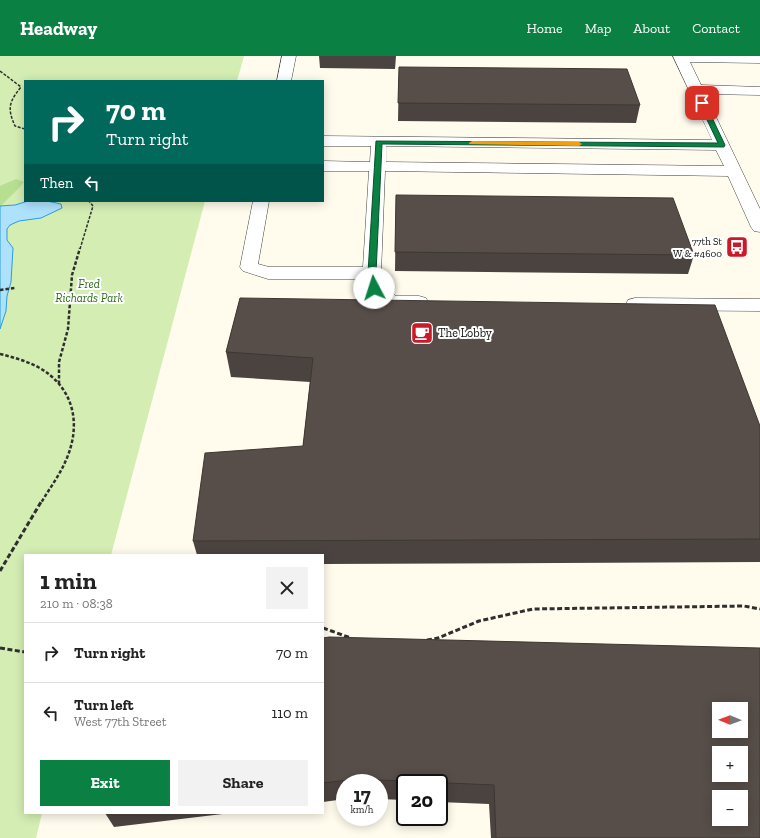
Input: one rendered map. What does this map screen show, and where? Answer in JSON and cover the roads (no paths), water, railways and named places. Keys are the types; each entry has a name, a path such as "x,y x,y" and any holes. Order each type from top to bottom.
{"street":[{"path":"284,80 289,56"},
{"path":"760,58 680,57 760,225"},
{"path":"695,89 760,91"},
{"path":"324,141 722,145"},
{"path":"379,142 372,273 374,288 392,302 432,302"},
{"path":"324,166 734,171"},
{"path":"261,202 249,267 268,273 372,273"},
{"path":"616,304 760,305"}],"water":[{"path":"25,202 52,202 61,204 62,208 41,218 19,221 10,225 7,229 7,240 13,248 11,282 7,296 6,311 0,329 0,206 15,205"}],"place":[{"name":"77th St W & #4600","path":"737,247"},
{"name":"The Lobby","path":"422,333"}],"park label":[{"name":"Fred Richards Park","path":"89,291"}]}
